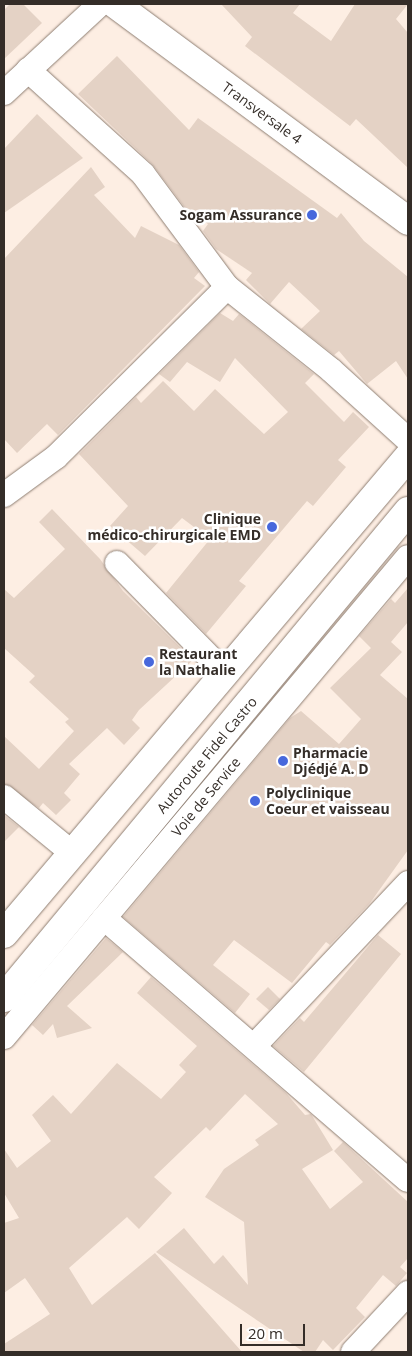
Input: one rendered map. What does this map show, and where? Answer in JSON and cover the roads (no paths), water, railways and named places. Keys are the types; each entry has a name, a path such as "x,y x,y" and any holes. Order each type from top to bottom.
{"main road":[{"name":"Transversale 4","path":"115,4 408,221"},
{"path":"4,934 222,671 408,457"},
{"name":"Autoroute Fidel Castro","path":"4,998 408,511"}],"street":[{"path":"4,93 100,4"},
{"path":"28,70 143,174 227,287 331,370 408,440"},
{"path":"4,495 56,457 227,287"},
{"path":"382,544 406,560"},
{"name":"Voie de Service","path":"4,1036 406,560"},
{"path":"118,564 222,671"},
{"path":"273,676 294,693"},
{"path":"4,797 71,852"},
{"path":"255,1045 408,883"},
{"path":"104,918 255,1045 408,1180"},
{"path":"353,1352 408,1292"}],"place":[{"name":"Sogam Assurance","path":"312,215"},
{"name":"Clinique médico-chirurgicale EMD","path":"272,527"},
{"name":"Restaurant la Nathalie","path":"149,662"},
{"name":"Pharmacie Djédjé A. D","path":"283,761"},
{"name":"Polyclinique Coeur et vaisseau","path":"255,801"}]}
